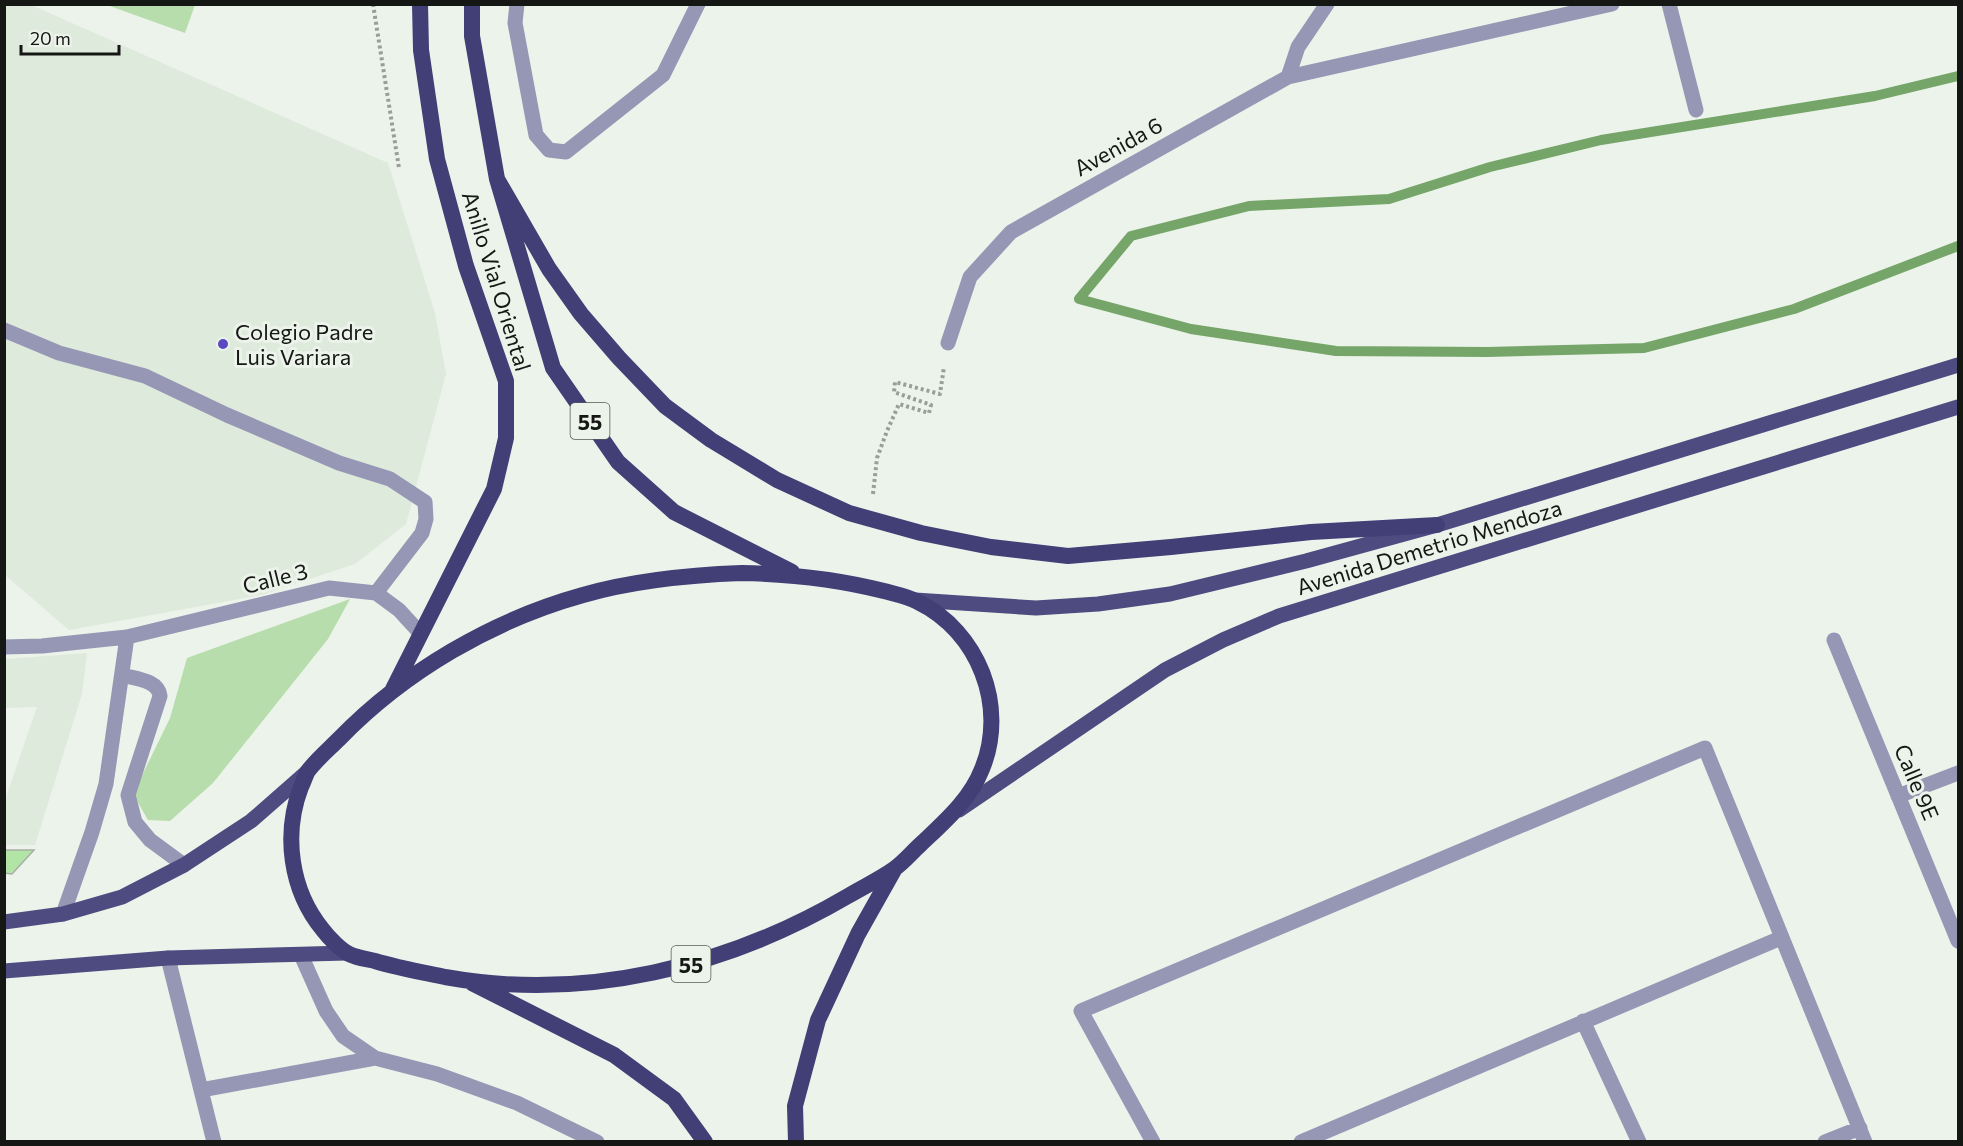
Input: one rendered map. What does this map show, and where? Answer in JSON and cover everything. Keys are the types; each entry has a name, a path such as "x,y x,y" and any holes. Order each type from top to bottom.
{"highway":[{"name":"Anillo Vial Oriental","path":"392,692 494,489 506,438 506,381 466,266 437,159 421,50 420,4"},
{"name":"Anillo Vial Oriental","path":"472,4 472,36 497,179 553,368 618,462 674,512 796,575"},
{"path":"497,179 549,269 581,314 665,406 711,440 777,480 849,513 921,533 991,547 1068,556 1171,548 1311,532 1437,525"},
{"name":"55","path":"742,573 796,575 855,584 915,600 939,614 960,634 976,658 987,684 991,712 990,741 983,768 969,793 952,815 896,868 809,918 756,943 700,962 642,975 584,983 525,984 465,980 405,969 347,953 323,930 305,902 293,870 290,836 295,803 307,772 355,723 392,692 436,661 483,634 531,613 583,595 635,583 688,575 742,573"},
{"name":"55","path":"796,1142 795,1106 818,1020 858,934 896,868"},
{"name":"55","path":"465,980 614,1054 674,1099 705,1142"}],"main road":[{"name":"Avenida Demetrio Mendoza","path":"915,600 1036,608 1098,604 1170,594 1306,561 1437,525 1959,365"},
{"name":"Avenida Demetrio Mendoza","path":"952,815 1166,670 1223,640 1279,616 1959,407"},
{"path":"4,922 63,914 122,897 184,865 251,821 307,772"},
{"path":"4,971 168,958 347,953"}],"street":[{"path":"517,4 515,22 536,135 549,150 566,152 663,75 698,4"},
{"path":"1288,77 1298,47 1327,4"},
{"name":"Avenida 6","path":"948,342 970,277 1011,232 1288,77 1612,4"},
{"path":"1669,4 1696,110"},
{"path":"4,330 59,353 145,376 328,459 390,479 409,489 425,502 426,519 422,533 376,593"},
{"name":"Calle 3","path":"4,647 42,646 127,637 329,588 376,593 399,609 421,634"},
{"path":"63,914 106,784 127,637"},
{"name":"Calle 9E","path":"1834,640 1959,941"},
{"path":"122,675 152,683 159,690 160,696 128,795 135,822 150,840 184,865"},
{"path":"1153,1142 1081,1011 1705,748 1862,1135 1825,1142"},
{"path":"1898,796 1959,773"},
{"path":"1301,1142 1781,938"},
{"path":"301,955 326,1011 343,1036 375,1058 437,1074 517,1103 597,1142"},
{"path":"168,958 214,1142"},
{"path":"1583,1021 1640,1142"},
{"path":"201,1090 375,1058"}],"path":[{"path":"373,4 399,168"},
{"path":"870,519 878,458 899,404 929,413 931,405 894,392 896,382 940,394 948,342"}],"shaded area":[{"name":"Colegio Padre Luis Variara","path":"29,4 388,163 435,313 446,374 406,524 355,564 261,595 69,630 5,575 4,5"},
{"path":"87,653 82,694 35,845 5,845 5,800 37,707 5,708 5,659"}],"green space":[{"path":"107,5 195,5 185,33"},
{"path":"350,599 328,639 213,783 170,821 148,820 133,794 170,718 187,658"}],"building":[{"path":"4,850 34,850 12,874 4,873"}],"waterway":[{"path":"1958,76 1875,96 1601,140 1490,167 1389,199 1249,206 1131,236 1079,299 1191,329 1336,351 1487,352 1644,348 1794,309 1958,246"}],"place":[{"name":"Colegio Padre Luis Variara","path":"223,344"}]}
